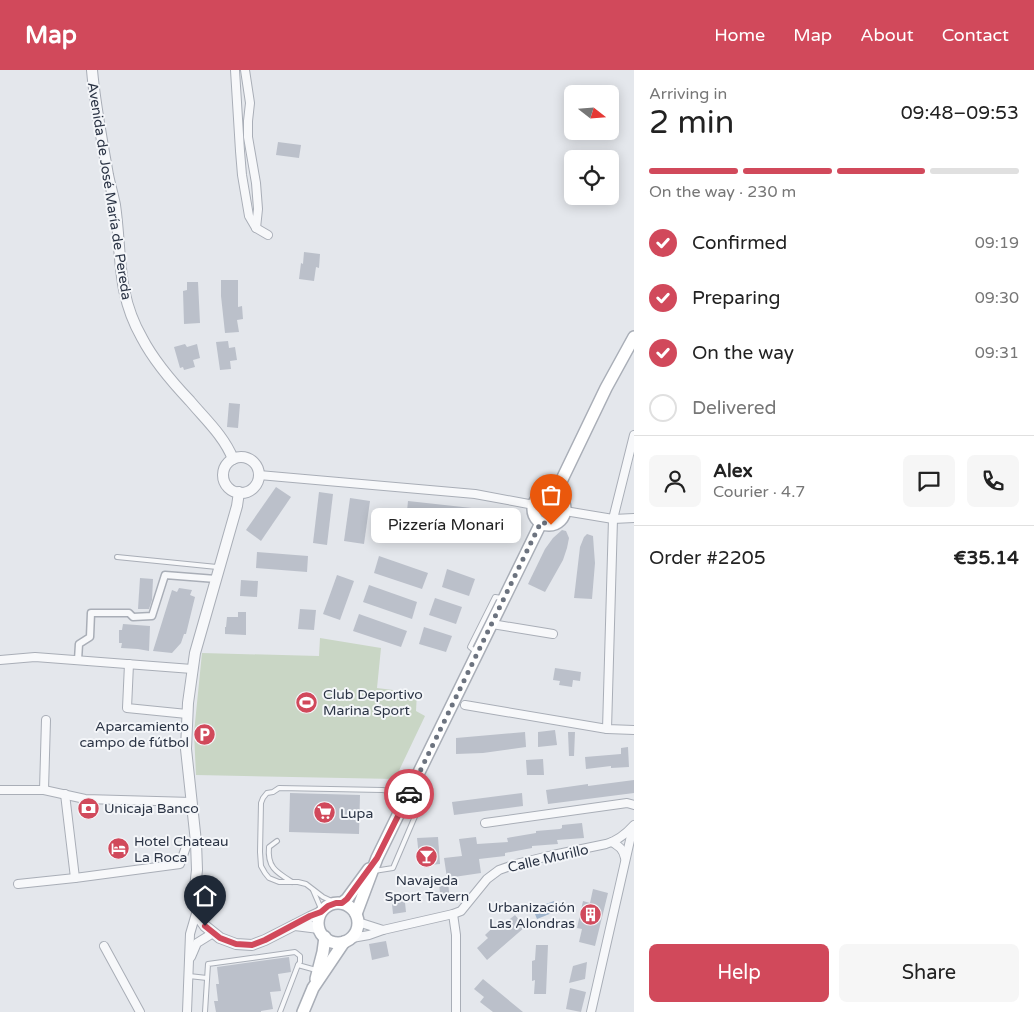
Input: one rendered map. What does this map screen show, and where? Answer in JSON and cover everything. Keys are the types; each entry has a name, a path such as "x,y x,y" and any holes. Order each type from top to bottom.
{"main road":[{"path":"555,494 606,388 634,337"},
{"path":"544,493 555,494 563,500 565,511 556,523 546,524 534,515 534,504 544,493"},
{"path":"313,988 357,930 357,918 377,858 541,522"},
{"path":"303,1012 313,988 323,952 319,917 328,906 347,899 377,858"},
{"path":"339,903 349,906 357,918"},
{"path":"322,933 334,942 348,940"}],"street":[{"name":"Avenida de José María de Pereda","path":"92,70 114,204 122,286 132,318 153,356 184,396 220,435 233,459"},
{"path":"235,70 242,175 249,216 256,228 268,235"},
{"path":"245,70 250,103 248,137 257,200 256,228"},
{"path":"608,728 613,519 634,435"},
{"path":"238,457 245,457 255,464 259,475 258,481 250,490 239,492 233,491 225,483 223,472 228,462 238,457"},
{"path":"259,475 474,494 534,504"},
{"path":"187,1012 190,934 197,910 196,842 186,749 192,669 239,492"},
{"path":"565,511 613,519 634,518"},
{"path":"78,660 79,644 90,636 91,612 129,613 133,617 152,616 165,575 216,579"},
{"path":"492,624 553,634"},
{"path":"0,660 35,657 192,669"},
{"path":"129,664 127,708 188,714"},
{"path":"465,705 608,728 634,730"},
{"path":"44,790 46,720"},
{"path":"0,790 44,790 85,799 192,802"},
{"path":"65,794 75,878"},
{"path":"486,823 627,803 634,805"},
{"name":"Calle Murillo","path":"348,940 461,911 487,880 499,870 516,864 600,846 623,836 634,826"},
{"name":"Calle Murillo","path":"591,1012 625,858 634,826"},
{"path":"18,884 180,864 187,844 196,842"},
{"path":"612,842 620,846 625,858"},
{"path":"197,910 203,922 220,938 236,944 252,945 322,912"},
{"path":"453,914 456,935 456,1012"},
{"path":"357,918 383,930"},
{"path":"192,926 203,922"},
{"path":"295,925 322,933"},
{"path":"189,961 197,943 213,932"},
{"path":"104,946 140,1012"}],"lane":[{"path":"117,557 220,567"},
{"path":"478,653 470,647 495,597 504,599"},
{"path":"372,871 393,868 422,800 414,784"},
{"path":"339,903 313,890 306,884 279,882 269,878 261,866 261,803 263,798 267,793 279,788 391,791 396,794 400,812"},
{"path":"277,841 269,847 270,863 278,873 292,882"},
{"path":"313,890 322,912"},
{"path":"205,1012 208,964 295,952 300,956 298,965 280,1012"},
{"path":"298,965 318,970"},
{"path":"189,976 207,978"}],"green space":[{"name":"Club Deportivo Marina Sport","path":"320,638 381,648 377,688 417,693 416,711 425,716 395,779 196,775 194,733 202,653 319,656"}],"water":[{"path":"554,901 557,911 537,919 533,909"}],"building":[{"path":"278,142 301,145 299,158 276,155"},
{"path":"304,252 320,254 319,268 316,267 314,281 299,279"},
{"path":"221,280 238,280 238,307 242,306 243,319 237,320 239,332 225,333"},
{"path":"187,282 198,282 200,323 184,324 183,291 187,290"},
{"path":"228,341 229,348 235,347 237,360 230,361 231,369 220,370 216,342"},
{"path":"185,344 187,347 197,344 200,358 193,360 195,367 184,370 183,367 180,368 174,347"},
{"path":"229,403 240,404 238,428 227,427"},
{"path":"276,487 291,497 261,541 246,530"},
{"path":"319,492 333,494 327,545 313,543"},
{"path":"350,498 370,501 364,544 344,541"},
{"path":"408,501 490,510 486,541 405,532"},
{"path":"562,530 566,531 569,538 567,548 563,560 545,592 528,584 545,549"},
{"path":"587,534 593,536 595,563 592,599 574,598 580,547"},
{"path":"257,552 308,556 307,572 256,568"},
{"path":"379,556 428,573 422,589 374,573"},
{"path":"447,569 475,579 469,596 442,587"},
{"path":"337,575 354,581 340,620 323,614"},
{"path":"140,578 153,579 152,600 149,609 138,609"},
{"path":"241,580 258,581 257,597 240,596"},
{"path":"369,585 417,602 412,619 363,602"},
{"path":"179,588 192,590 190,595 195,597 186,634 184,634 181,643 172,653 153,651 172,590 177,592"},
{"path":"435,598 462,607 456,624 429,615"},
{"path":"300,609 316,610 314,630 298,629"},
{"path":"238,612 246,612 246,635 225,634 227,617 238,617"},
{"path":"359,614 407,631 401,647 353,631"},
{"path":"123,624 150,626 149,651 121,648 122,643 119,643 119,630 122,630"},
{"path":"424,627 452,636 446,652 419,644"},
{"path":"555,668 581,672 580,681 573,680 572,687 559,685 560,681 553,680"},
{"path":"555,730 557,745 538,747 538,732"},
{"path":"525,732 526,747 483,753 456,754 456,738"},
{"path":"568,732 575,732 574,756 569,756"},
{"path":"628,747 629,767 611,768 611,766 586,769 585,757 621,754 621,748"},
{"path":"543,759 544,775 527,775 526,760"},
{"path":"634,780 634,793 548,804 546,790"},
{"name":"Lupa","path":"290,793 360,795 359,834 289,832"},
{"path":"522,793 523,806 454,815 452,802"},
{"path":"582,823 584,838 557,840 558,844 532,846 532,848 505,853 505,856 479,859 481,873 447,878 444,858 462,856 459,839 476,837 477,844 508,842 507,838 536,833 536,831 560,829 562,825"},
{"name":"Navajeda Sport Tavern","path":"438,837 440,864 420,866 417,838"},
{"path":"448,882 450,901 437,902 436,893 440,893 439,883"},
{"name":"Urbanización Las Alondras","path":"593,889 608,893 595,946 579,942 582,929 577,928 583,901 590,903"},
{"path":"404,893 406,912 393,914 392,904 396,904 395,894"},
{"name":"Urbanización Las Alondras","path":"515,915 525,927 487,960 477,948 488,938 485,935 502,919 505,923"},
{"path":"386,941 389,956 372,960 369,944"},
{"name":"Urbanización Las Alondras","path":"536,945 548,945 546,994 534,994 535,980 532,981 532,961 535,960"},
{"path":"289,957 291,972 278,974 281,991 270,992 273,1009 261,1012 216,1012 214,1001 218,1001 216,984 219,984 217,967"},
{"path":"587,962 585,979 569,983 573,966"},
{"path":"483,979 523,1012 493,1012 480,1002 484,997 474,989"},
{"path":"570,988 586,992 581,1012 566,1009"}],"way so far":[{"path":"409,794 541,522 551,525"}],"place":[{"name":"Pizzería Monari","path":"551,525"},
{"name":"Club Deportivo Marina Sport","path":"307,702"},
{"name":"Aparcamiento campo de fútbol","path":"205,734"},
{"name":"Unicaja Banco","path":"88,808"},
{"name":"Lupa","path":"324,813"},
{"name":"Hotel Chateau La Roca","path":"118,849"},
{"name":"Navajeda Sport Tavern","path":"427,857"},
{"name":"Urbanización Las Alondras","path":"591,915"}],"route":[{"path":"205,926 220,938 236,944 252,945 321,912 328,906 342,903 377,858 409,794"}]}
